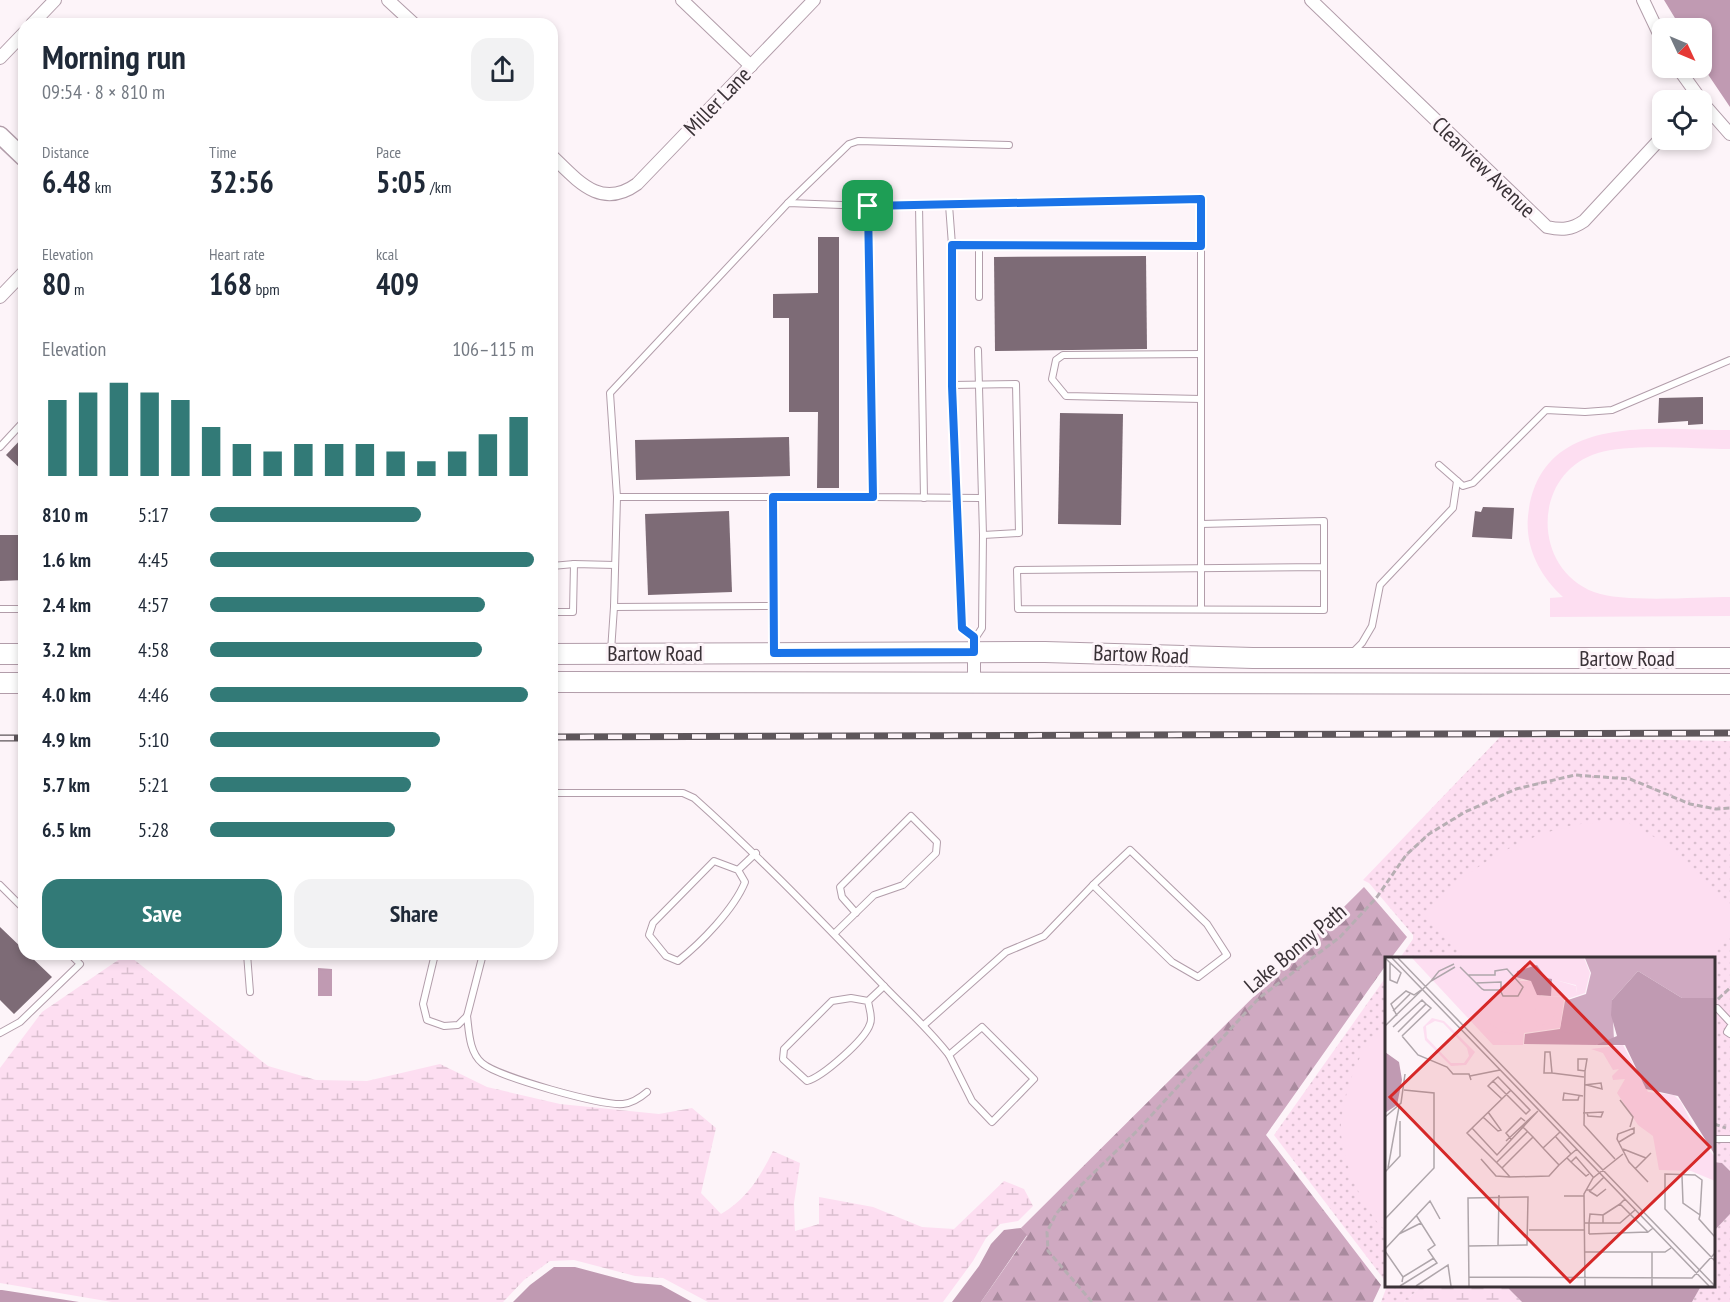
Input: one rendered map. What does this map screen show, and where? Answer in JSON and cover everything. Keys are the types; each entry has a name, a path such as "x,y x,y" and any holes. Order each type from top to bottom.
{"main road":[{"name":"Bartow Road","path":"558,654 774,653 974,645 1343,658 1730,657"},
{"path":"0,654 18,654"},
{"name":"Bartow Road","path":"558,682 1730,684"},
{"path":"0,683 18,683"}],"street":[{"path":"38,18 55,0"},
{"path":"388,0 408,18"},
{"path":"682,0 751,66"},
{"name":"Miller Lane","path":"558,162 580,183 592,190 609,195 626,191 637,184 814,0"},
{"name":"Clearview Avenue","path":"1311,0 1547,227 1561,230 1575,227 1652,148"},
{"path":"1643,0 1652,23"},
{"path":"0,58 18,39"},
{"path":"1712,115 1730,134"},
{"path":"0,135 18,152"},
{"path":"0,297 18,278"},
{"path":"974,645 974,681"}],"lane":[{"path":"611,653 617,497 610,393 788,203 849,144 858,141 1009,145"},
{"path":"788,203 868,206 1201,199 1201,609"},
{"path":"919,205 924,498"},
{"path":"949,205 952,245 955,498 962,628 974,645 982,628 983,535 980,498 978,350"},
{"path":"868,206 873,497"},
{"path":"952,245 1201,246"},
{"path":"979,245 979,297"},
{"path":"1201,354 1063,355 1056,360 1052,379 1066,396 1201,399"},
{"path":"1439,465 1463,486 1473,483 1546,410 1585,412 1612,410 1730,360"},
{"path":"952,386 1016,384 1019,533 983,535"},
{"path":"0,447 18,428"},
{"path":"1343,658 1362,643 1372,626 1380,585 1453,508 1457,481"},
{"path":"617,497 980,498"},
{"path":"773,497 774,653"},
{"path":"1201,524 1324,521 1324,567 1324,610 1018,609 1017,570 1324,567"},
{"path":"558,612 573,612 574,564"},
{"path":"558,565 615,565"},
{"path":"614,607 774,606"},
{"path":"0,609 18,609"},
{"path":"558,793 683,793 694,798 756,853 884,986 925,1024 949,1055 972,1101 992,1122 1034,1079 981,1027 949,1055"},
{"path":"835,933 856,913 874,895 903,885 936,853 937,842 911,816 840,887 842,897 856,913"},
{"path":"925,1024 1006,952 1044,936 1093,885 1130,850 1207,924 1227,955 1198,977 1172,962 1093,885"},
{"path":"738,870 756,853"},
{"path":"714,861 738,870 745,882 734,901 694,949 678,961 666,956 649,935 653,923 714,861"},
{"path":"0,885 18,903"},
{"path":"0,1033 20,1022 80,964 76,960"},
{"path":"247,960 250,992"},
{"path":"434,960 423,1004 427,1020 444,1026 458,1025 467,1016"},
{"path":"481,960 467,1016 471,1044 475,1055 481,1062 501,1074 611,1104 632,1102 647,1092"},
{"path":"868,1001 871,1023 866,1033 819,1078 807,1081 783,1059 784,1049 832,1001 851,999 868,1001 884,986"},
{"path":"1715,1008 1730,1022"},
{"path":"1730,1027 1726,1032 1730,1034"}],"path":[{"name":"Lake Bonny Path","path":"1092,1302 1048,1251 1047,1232 1056,1214 1077,1189 1137,1131 1259,998 1340,937 1377,897 1406,855 1429,834 1465,812 1516,789 1575,775 1630,779 1690,804 1729,809"},
{"path":"1715,999 1720,998 1730,988"},
{"path":"1715,1125 1730,1131"}],"green space":[{"path":"1636,430 1730,430 1730,449 1626,448 1598,453 1576,464 1561,480 1551,499 1548,521 1550,543 1559,563 1573,580 1594,592 1640,598 1730,597 1730,616 1550,617 1550,598 1563,597 1547,580 1536,561 1529,539 1528,516 1537,482 1554,458 1577,443 1605,434"},
{"path":"1500,737 1730,741 1730,1171 1722,1163 1715,1162 1715,957 1401,957 1413,939 1413,935 1369,883 1363,880"},
{"path":"1625,821 1665,843 1730,904 1730,933 1710,957 1465,957 1424,915 1454,885 1509,849 1549,832 1583,824"},
{"path":"1364,887 1407,937 1392,957 1385,957 1385,966 1266,1135 1381,1285 1373,1302 981,1302 1027,1236 1021,1228"},
{"path":"118,960 135,960 268,1066 316,1080 367,1081 440,1064 487,1087 560,1104 659,1114 692,1108 716,1128 701,1193 721,1214 752,1187 773,1151 800,1163 794,1203 795,1231 819,1224 819,1197 873,1207 922,1227 954,1229 1004,1181 1024,1189 1033,1206 1018,1221 1000,1224 986,1238 973,1261 943,1302 708,1302 663,1278 635,1276 574,1260 550,1261 524,1280 503,1302 112,1302 0,1283 0,1068 42,1012"},
{"path":"1385,978 1385,1281 1274,1135"},
{"path":"1383,1030 1385,1032 1385,1230 1369,1210 1354,1181 1341,1135 1341,1122 1349,1085 1356,1066 1370,1042"},
{"path":"1730,1214 1730,1302 1692,1302 1700,1287 1715,1287 1715,1230"},
{"path":"1387,1287 1421,1287 1404,1302 1381,1302"},
{"path":"1421,1287 1507,1287 1522,1302 1404,1302"}],"shaded area":[{"path":"1664,0 1730,0 1730,107 1710,78 1712,18 1675,18"},
{"path":"318,968 332,969 332,996 318,996"},
{"path":"1715,1162 1722,1163 1730,1171 1730,1214 1715,1230"},
{"path":"1021,1228 1027,1235 981,1302 952,1302 979,1266 991,1244 1004,1230"},
{"path":"554,1267 575,1267 635,1283 661,1285 692,1302 513,1302 530,1285"},
{"path":"1507,1287 1700,1287 1692,1302 1522,1302"},
{"path":"0,1290 2,1290 79,1302 0,1302"}],"building":[{"path":"818,237 839,237 839,488 817,488 818,412 789,412 789,318 773,318 773,294 818,293"},
{"path":"1146,256 1147,349 995,351 994,257"},
{"path":"1703,397 1703,424 1688,425 1688,421 1658,423 1659,398"},
{"path":"1060,413 1123,414 1121,525 1058,524"},
{"path":"789,437 790,476 636,480 635,440"},
{"path":"18,442 18,466 6,455"},
{"path":"1483,507 1514,508 1512,539 1472,537 1475,511 1481,512"},
{"path":"729,511 732,592 648,595 645,514"},
{"path":"0,535 18,535 18,580 0,581"},
{"path":"0,927 18,944 18,960 34,960 52,977 14,1014 0,1000"}],"railway":[{"path":"558,737 1730,733"},
{"path":"0,738 18,738"}],"route":[{"path":"1201,199 1201,246 952,245 952,386 962,628 974,637 974,652 774,653 773,497 873,497 868,206 1201,199"}]}
